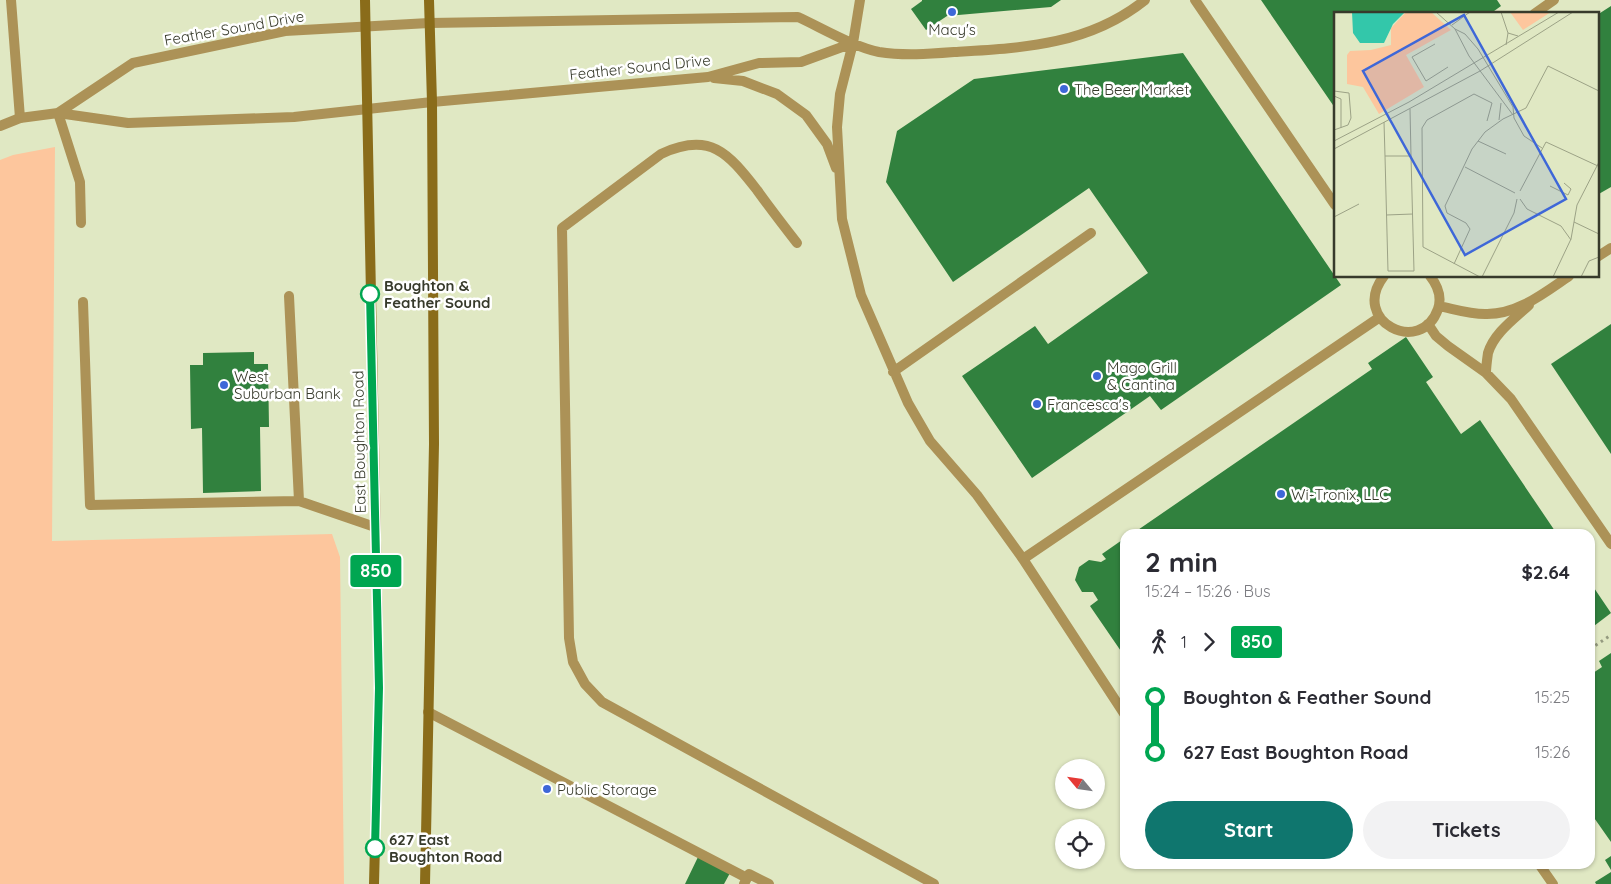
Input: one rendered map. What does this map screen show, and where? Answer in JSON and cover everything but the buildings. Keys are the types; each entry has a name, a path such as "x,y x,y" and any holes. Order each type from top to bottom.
{"main road":[{"name":"East Boughton Road","path":"364,0 379,688 374,884"},
{"path":"425,884 434,444 432,102 428,0"}],"street":[{"path":"11,0 20,118"},
{"path":"860,0 853,43 840,94 838,127 842,219 861,295 893,372 930,441 978,495 1023,559 1120,706"},
{"path":"853,43 878,52 912,54 1032,46 1072,38 1108,25 1145,0"},
{"path":"1195,0 1334,204"},
{"path":"1537,12 1554,0"},
{"name":"Feather Sound Drive","path":"58,113 132,63 285,31 429,23 798,17 853,43"},
{"name":"Feather Sound Drive","path":"0,126 20,118 58,113 128,123 294,117 432,102 708,77 759,63 801,62 853,43"},
{"path":"708,77 744,81 777,94 806,116 827,144 840,177"},
{"path":"58,113 80,182 81,223"},
{"path":"797,243 729,156 713,148 695,144 677,146 661,154 562,228 569,629 574,662 584,684 602,702 934,884"},
{"path":"893,372 1091,233"},
{"path":"1598,256 1611,248"},
{"path":"1383,278 1374,296 1375,307 1387,325 1396,330 1407,332 1418,330 1428,324 1435,316 1439,306 1439,296 1437,286 1431,278"},
{"path":"1486,373 1488,354 1503,328 1535,300 1567,278"},
{"path":"289,296 299,501"},
{"path":"1439,306 1486,314 1506,312 1535,300"},
{"path":"83,302 90,505 299,501 375,527"},
{"path":"1023,559 1380,317"},
{"path":"1428,324 1436,336 1486,373 1511,399 1611,544"},
{"path":"428,712 745,881 749,874 769,884"},
{"path":"1542,869 1553,884"}],"path":[{"path":"1595,646 1611,635"}],"shaded area":[{"path":"55,147 52,541 332,534 340,557 344,884 0,884 0,160 13,155"}],"bus line":[{"name":"850","path":"370,294 379,688 375,848"}],"place":[{"name":"Macy's","path":"952,12"},
{"name":"The Beer Market","path":"1064,89"},
{"name":"Boughton & Feather Sound","path":"370,294"},
{"name":"Mago Grill & Cantina","path":"1097,376"},
{"name":"West Suburban Bank","path":"224,385"},
{"name":"Francesca's","path":"1037,404"},
{"name":"Wi-Tronix, LLC","path":"1281,494"},
{"name":"Public Storage","path":"547,789"},
{"name":"627 East Boughton Road","path":"375,848"}]}
